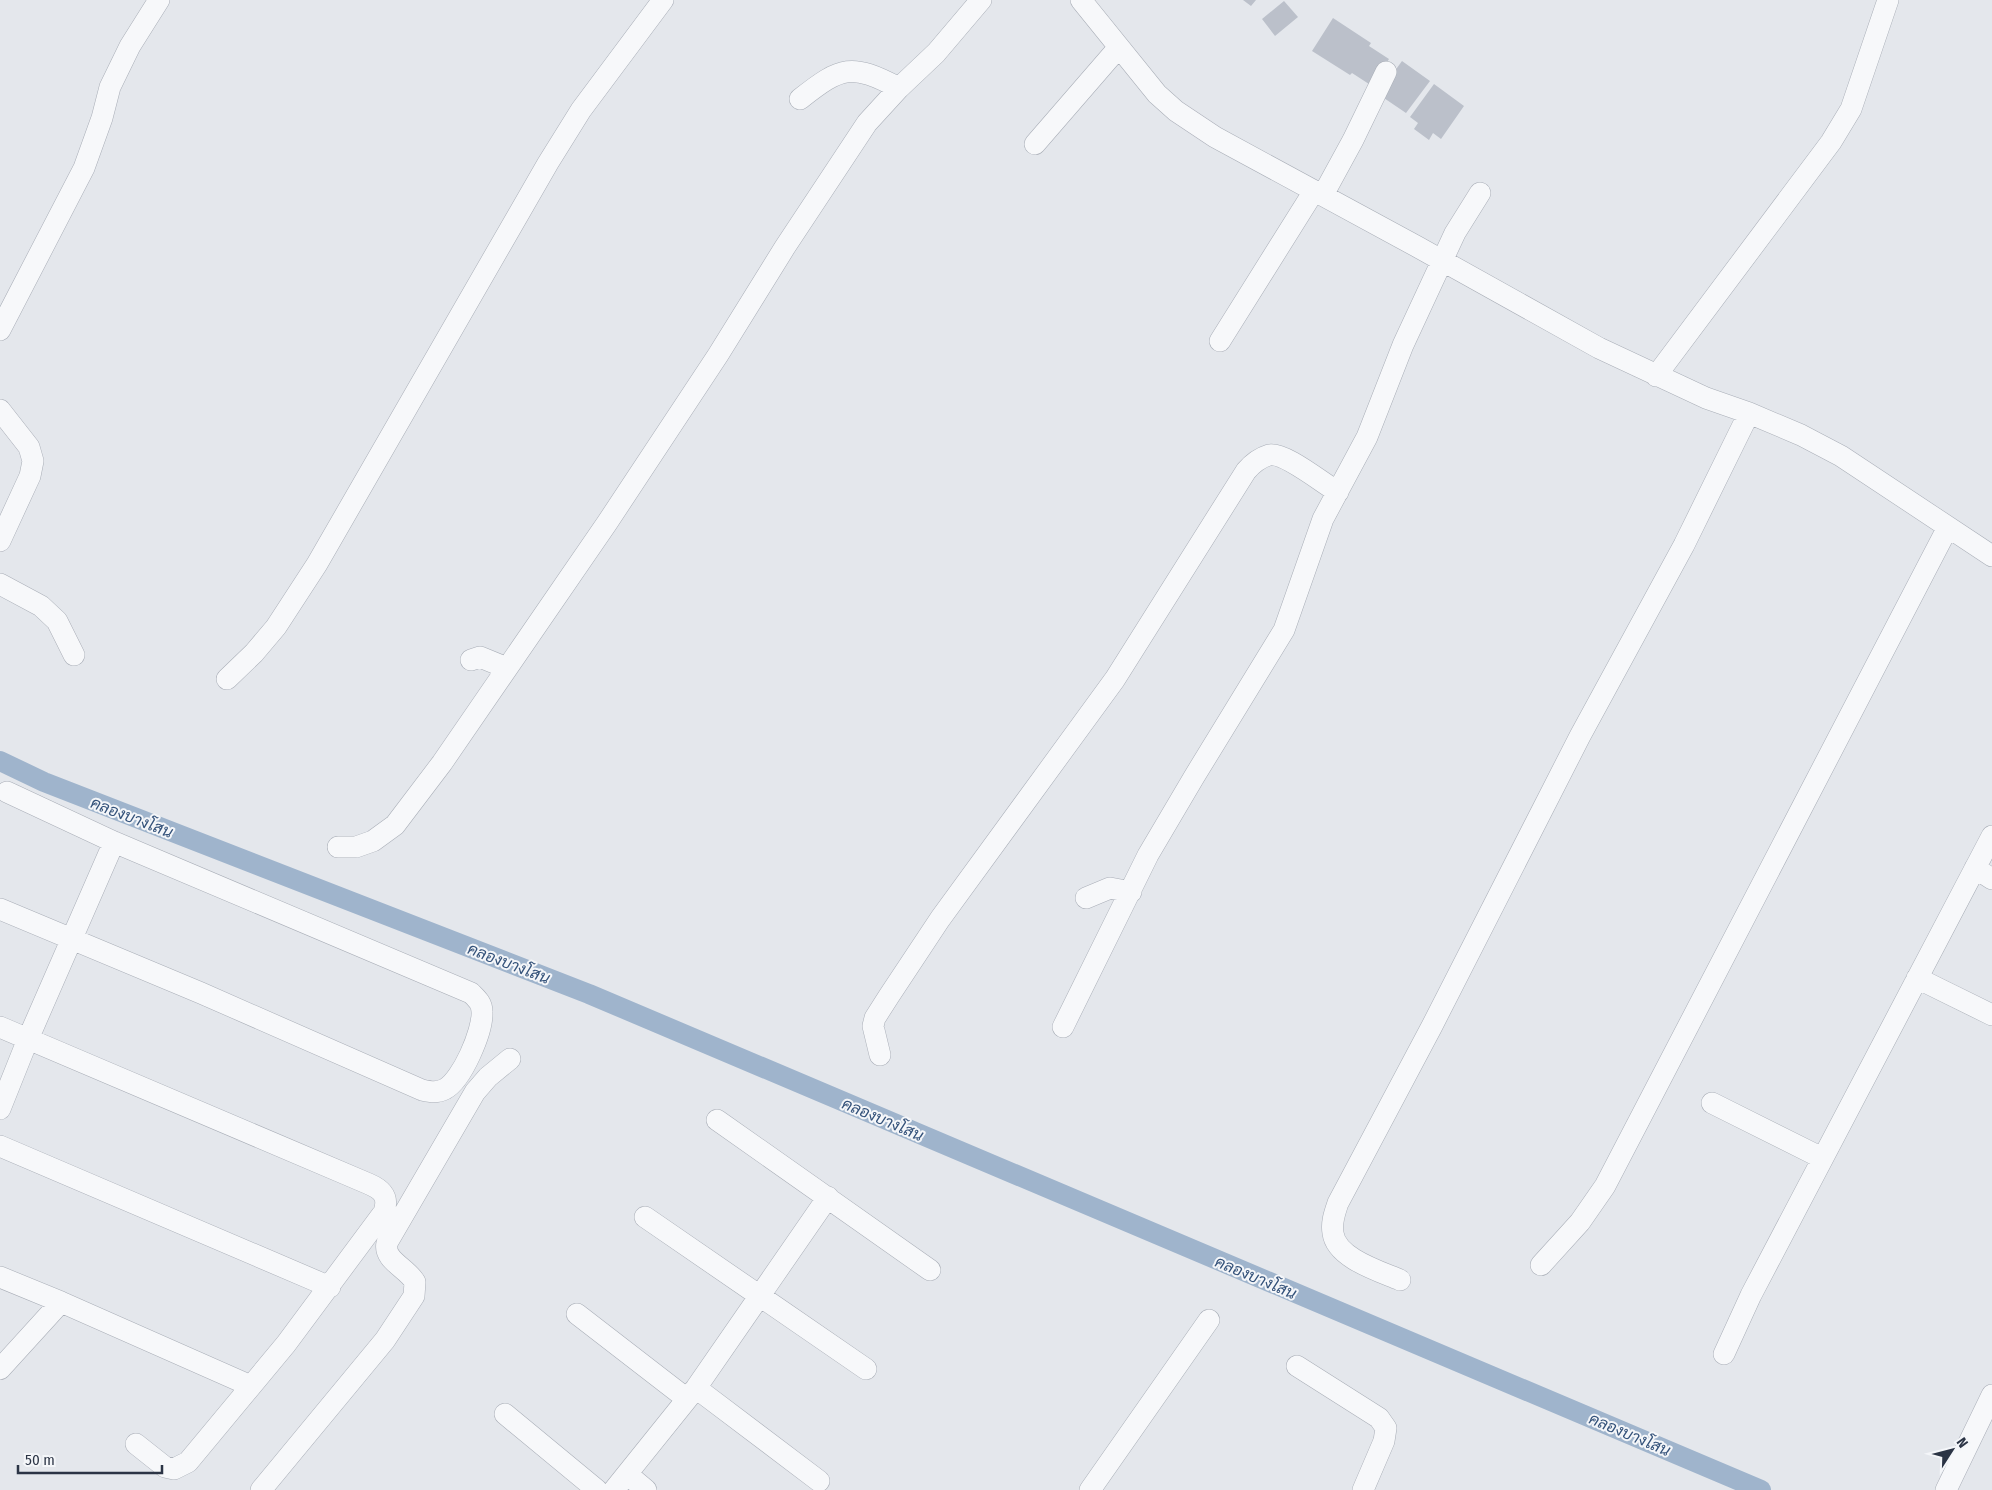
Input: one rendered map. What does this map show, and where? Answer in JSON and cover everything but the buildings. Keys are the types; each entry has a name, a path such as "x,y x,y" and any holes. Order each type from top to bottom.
{"street":[{"path":"0,330 84,168 102,118 110,87 118,70 130,46 159,0"},
{"path":"227,679 254,653 276,627 312,572 356,499 548,163 581,110 663,0"},
{"path":"338,847 356,847 373,841 395,825 442,763 607,523 867,123 899,88 936,53 981,0"},
{"path":"1081,0 1157,94 1176,111 1215,137 1599,348 1706,398 1801,435 1841,456 1992,556"},
{"path":"1656,376 1836,134 1851,109 1888,0"},
{"path":"1035,144 1119,47"},
{"path":"800,99 831,76 845,72 874,75 899,88"},
{"path":"1220,341 1353,140 1386,72"},
{"path":"1063,1027 1148,855 1284,630 1323,519 1367,437 1403,345 1455,233 1480,193"},
{"path":"0,410 29,447 33,461 30,476 0,541"},
{"path":"1400,1280 1348,1256 1338,1246 1333,1234 1333,1220 1338,1202 1437,1017 1580,736 1684,545 1748,413"},
{"path":"880,1055 873,1026 875,1018 888,996 945,912 1115,679 1246,471 1256,460 1270,455 1283,457 1338,492"},
{"path":"1541,1264 1580,1222 1605,1186 1948,528"},
{"path":"0,584 41,606 52,616 64,633 74,654"},
{"path":"471,660 488,659 507,668"},
{"path":"0,909 201,993 422,1090 435,1092 447,1088 457,1076 475,1046 482,1013 480,1002 471,993 114,842 7,792"},
{"path":"1724,1354 1750,1294 1917,978 1983,873 1992,836"},
{"path":"0,1109 28,1039 114,842"},
{"path":"1086,898 1110,888 1130,892"},
{"path":"1917,978 1992,1015"},
{"path":"0,1027 378,1188 384,1194 387,1202 384,1212 330,1287 188,1462 174,1469 165,1467 136,1444"},
{"path":"261,1490 384,1340 414,1296 415,1282 406,1270 388,1256 385,1250 387,1243 475,1092 488,1077 510,1059"},
{"path":"1712,1103 1822,1158"},
{"path":"717,1120 930,1270"},
{"path":"0,1146 330,1287"},
{"path":"646,1490 621,1482 692,1394 828,1197"},
{"path":"645,1218 866,1369"},
{"path":"0,1276 251,1386"},
{"path":"0,1369 61,1302"},
{"path":"577,1314 819,1481"},
{"path":"1090,1490 1209,1320"},
{"path":"1298,1366 1379,1418 1386,1428 1384,1441 1363,1490"},
{"path":"1946,1490 1992,1395"},
{"path":"505,1414 597,1490"}],"waterway":[{"name":"คลองบางโสน","path":"0,761 44,782 589,994 1761,1490"}]}
